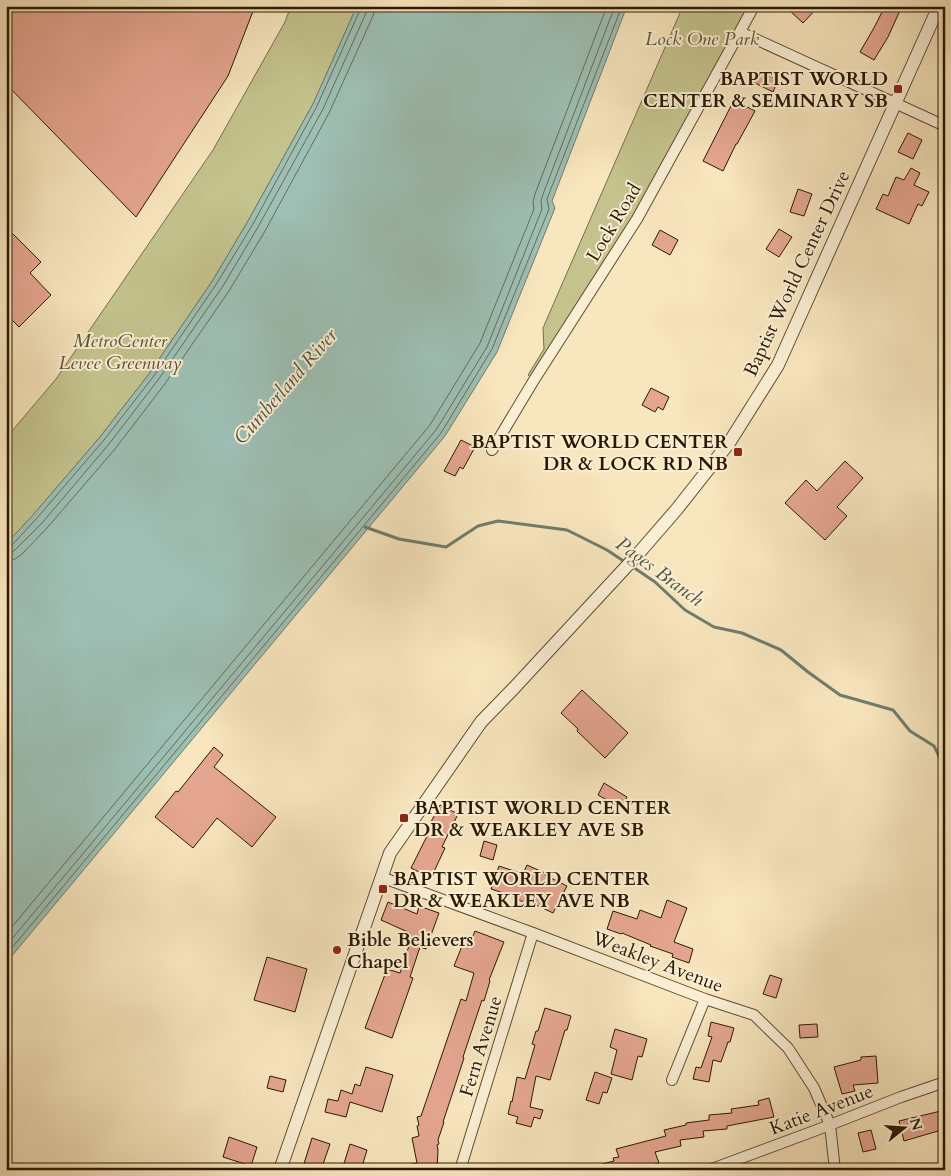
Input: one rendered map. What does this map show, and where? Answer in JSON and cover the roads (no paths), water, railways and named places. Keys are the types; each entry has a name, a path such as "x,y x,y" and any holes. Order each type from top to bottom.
{"street":[{"name":"Lock Road","path":"492,450 534,380 637,219 754,6"},
{"name":"Baptist World Center Drive","path":"280,1170 390,853 481,722 638,554 677,509 729,443 778,365 939,6"},
{"path":"740,32 945,126"},
{"name":"Weakley Avenue","path":"381,877 705,999 754,1015 788,1048 814,1088 830,1125 835,1170"},
{"name":"Fern Avenue","path":"460,1170 533,933"},
{"path":"672,1080 705,999"},
{"name":"Katie Avenue","path":"709,1170 945,1082"}],"water":[{"name":"Cumberland River","path":"357,6 627,6 552,201 555,208 497,352 445,436 6,963 6,544 100,437 149,374 213,280 313,104"}],"waterway":[{"name":"Pages Branch","path":"365,527 399,539 446,547 478,526 498,521 567,530 607,550 625,562"},
{"name":"Pages Branch","path":"630,565 655,582 685,610 714,627 742,633 781,650 840,695 893,710 910,731 934,746 945,768"}],"place":[{"name":"BAPTIST WORLD CENTER & SEMINARY SB","path":"898,89"},
{"name":"BAPTIST WORLD CENTER DR & LOCK RD NB","path":"738,452"},
{"name":"BAPTIST WORLD CENTER DR & WEAKLEY AVE SB","path":"404,818"},
{"name":"BAPTIST WORLD CENTER DR & WEAKLEY AVE NB","path":"383,889"},
{"name":"Bible Believers Chapel","path":"337,950"}],"park label":[{"name":"Lock One Park","path":"702,38"},
{"name":"MetroCenter Levee Greenway","path":"120,351"}]}
